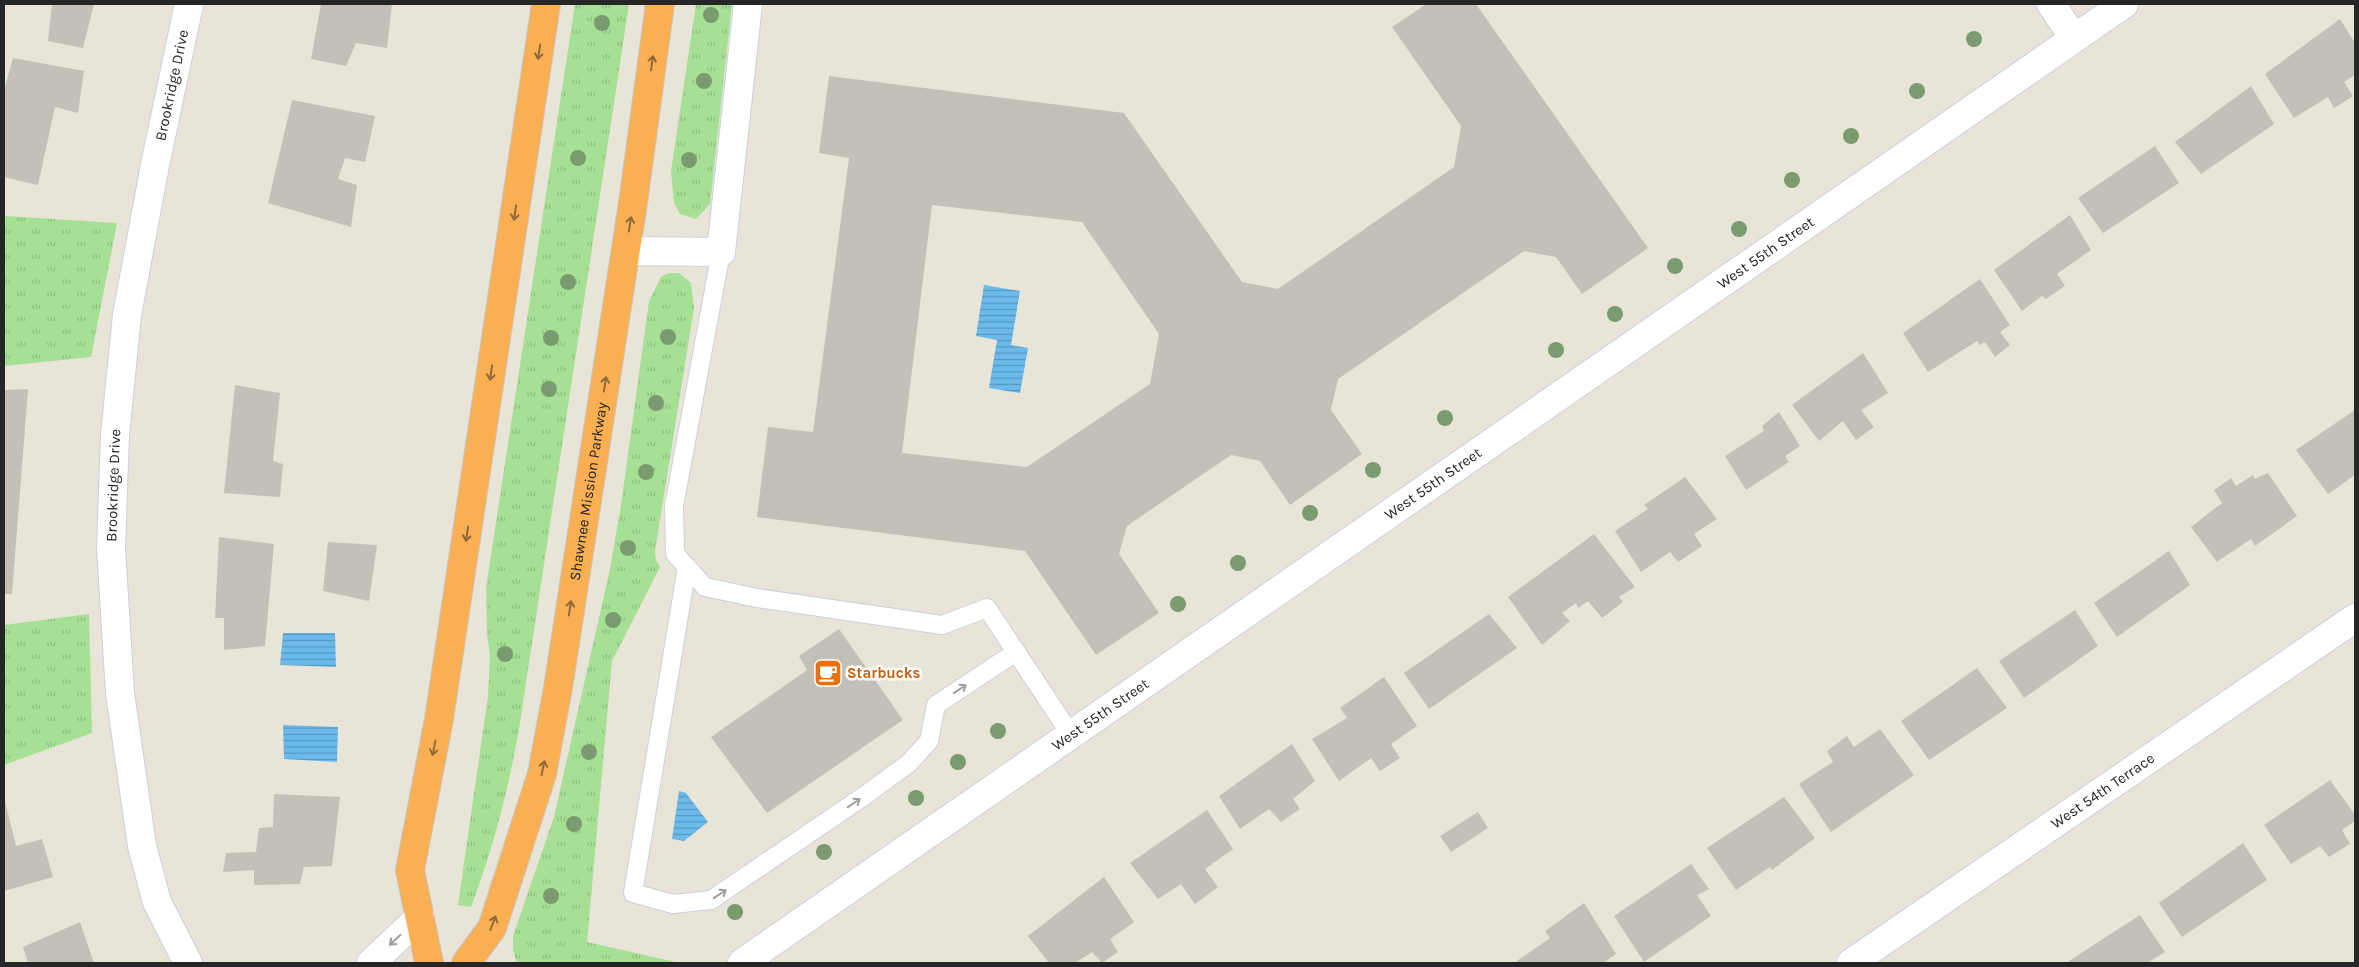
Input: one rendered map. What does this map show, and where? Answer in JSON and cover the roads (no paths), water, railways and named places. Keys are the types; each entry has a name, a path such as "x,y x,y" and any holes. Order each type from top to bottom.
{"highway":[{"path":"429,963 410,870 439,719 546,4"},
{"name":"Shawnee Mission Parkway","path":"466,963 492,928 542,774 560,678 626,251 660,4"}],"street":[{"name":"Brookridge Drive","path":"188,963 156,902 142,846 120,693 111,548 115,436 127,314 155,165 189,4"},
{"path":"626,251 721,252 748,4"},
{"path":"2051,4 2074,38"},
{"name":"West 55th Street","path":"742,963 2124,4"},
{"name":"West 54th Terrace","path":"1851,963 2355,618"},
{"path":"371,963 420,917"}],"lane":[{"path":"721,252 674,506 675,554 705,587 757,598 942,625 987,608 1071,735"},
{"path":"687,567 633,893 673,904 712,900 874,789 909,763 929,741 936,705 1016,652"}],"water":[{"path":"984,285 1020,291 1011,345 1028,348 1020,393 989,388 997,340 976,336"},
{"path":"283,633 335,633 336,667 280,665"},
{"path":"283,725 338,727 337,762 284,759"},
{"path":"679,791 686,793 708,822 684,841 672,839"}],"place":[{"name":"Starbucks","path":"828,673"}]}
